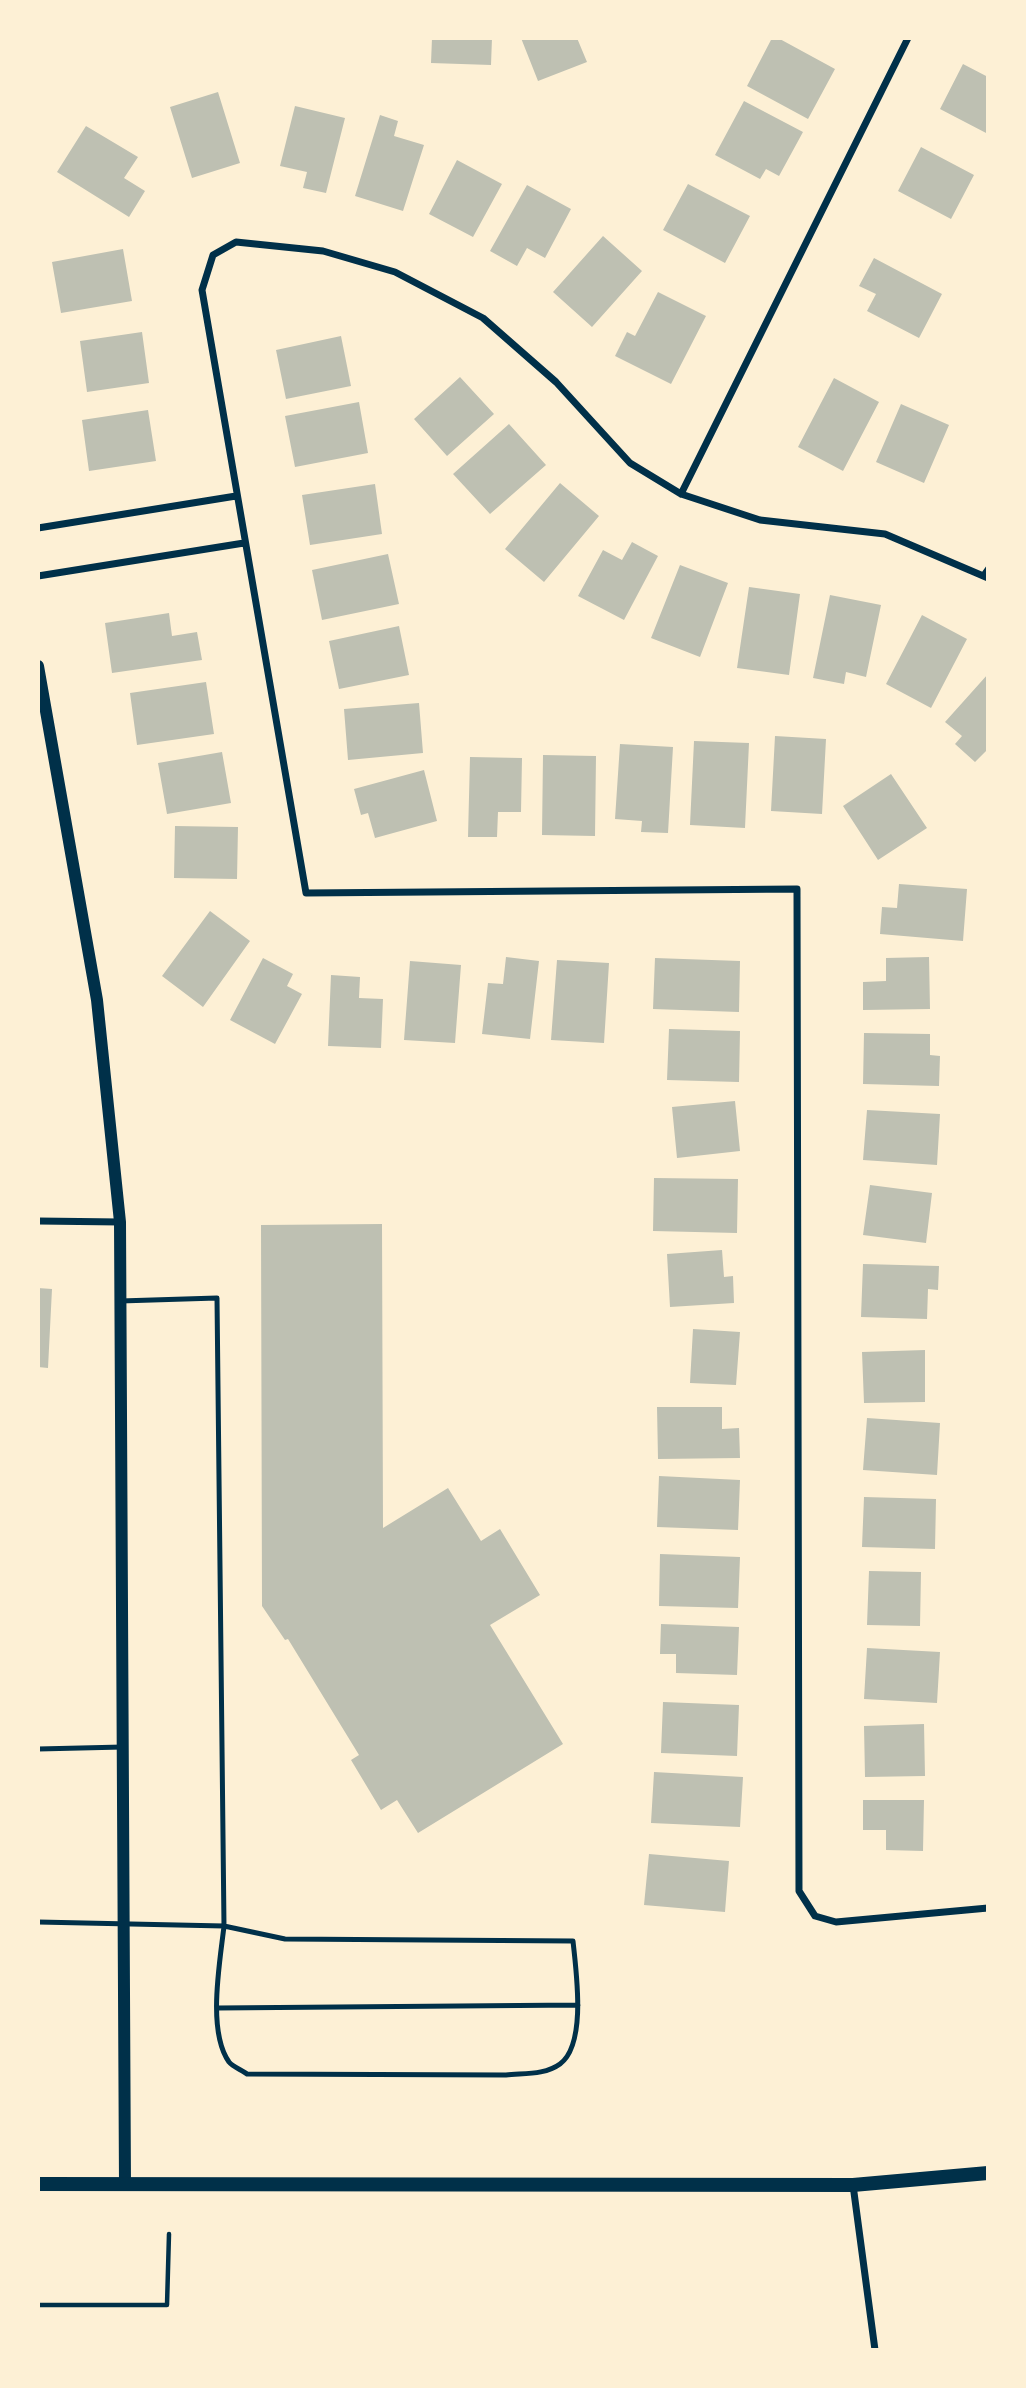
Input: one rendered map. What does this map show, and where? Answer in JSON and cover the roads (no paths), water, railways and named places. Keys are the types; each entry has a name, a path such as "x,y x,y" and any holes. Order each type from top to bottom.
{"main road":[{"path":"38,2183 853,2185 988,2173"}],"street":[{"path":"681,494 908,38"},
{"path":"986,573 885,534 760,520 681,494 630,463 556,382 483,318 395,272 323,251 236,242 212,254 202,290 306,892 797,889 799,1891 815,1916 836,1922 988,1908"},
{"path":"38,528 236,496"},
{"path":"38,576 244,543"},
{"path":"38,666 97,1000 120,1222 125,2184"},
{"path":"38,1221 120,1222"},
{"path":"853,2185 875,2350"}],"lane":[{"path":"38,1922 224,1926 285,1939 573,1941 579,2025 562,2063 547,2071 506,2075 247,2074 230,2063 218,2037 224,1926 217,1298 120,1301"},
{"path":"38,1749 123,1746"},
{"path":"218,2008 578,2005"}]}
